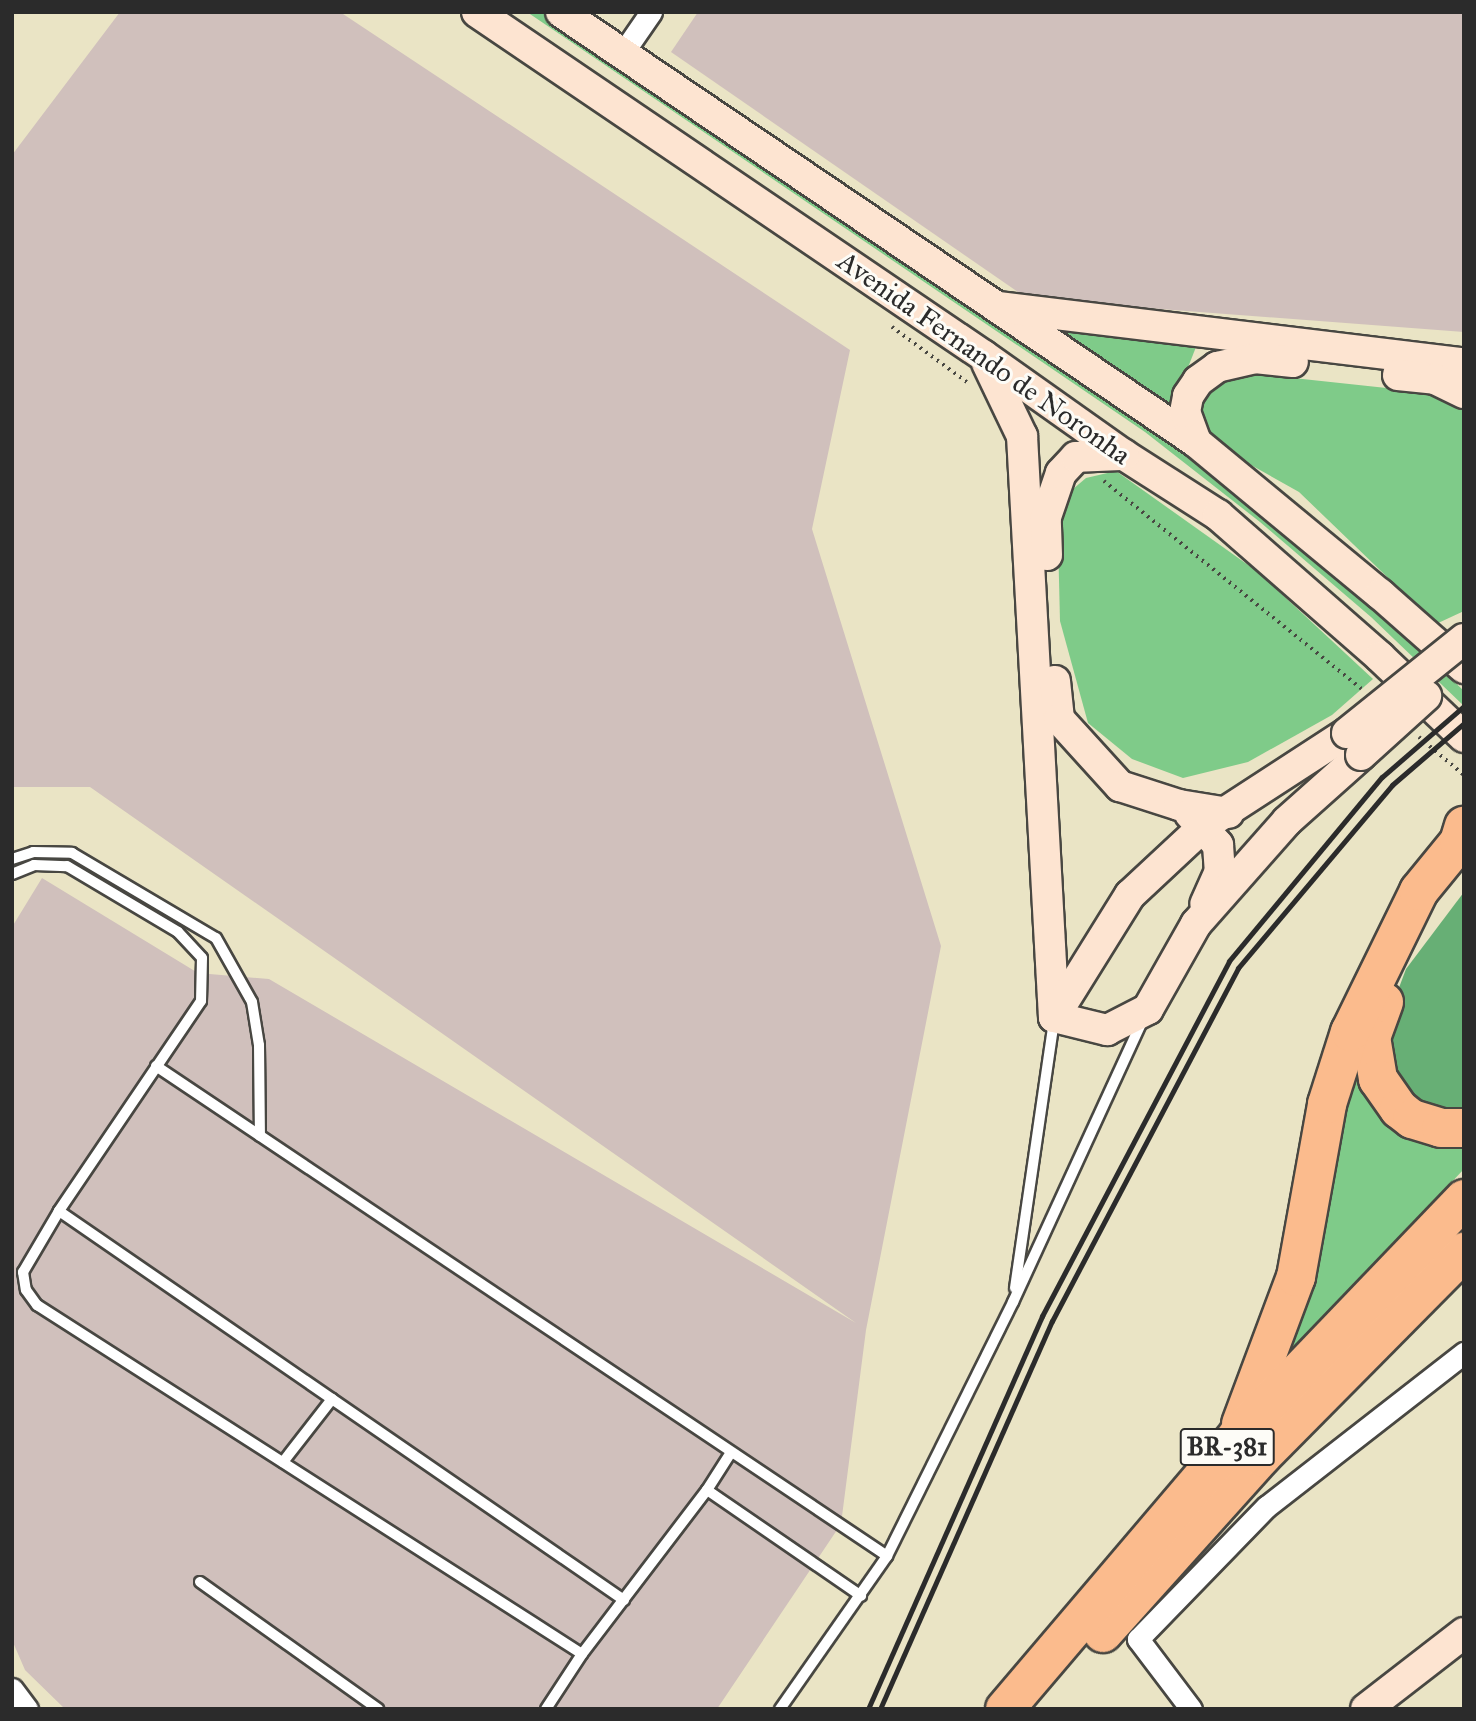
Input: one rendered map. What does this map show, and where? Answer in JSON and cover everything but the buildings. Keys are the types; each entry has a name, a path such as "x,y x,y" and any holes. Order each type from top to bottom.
{"highway":[{"path":"1238,1435 1296,1277 1327,1104 1350,1032 1419,891 1458,842 1464,826"},
{"path":"1464,879 1431,912 1395,973 1371,1037 1378,1079 1399,1109 1412,1119 1441,1128 1464,1128"},
{"name":"BR-381","path":"1005,1709 1238,1435 1464,1199"},
{"name":"BR-381","path":"1038,1709 1157,1569 1261,1457 1464,1252"}],"main road":[{"name":"Avenida Fernando de Noronha","path":"477,12 984,356 1124,455 1218,514 1380,657 1464,737"},
{"name":"Avenida Fernando de Noronha","path":"561,12 989,305 1196,442 1464,666"},
{"path":"989,305 1464,363"},
{"path":"984,356 1022,436 1054,1017"},
{"path":"1196,442 1185,412 1188,396 1198,381 1217,367 1255,358 1435,379 1464,393"},
{"path":"1124,455 1076,457 1061,473 1046,517 1047,620 1059,719 1120,786 1216,820"},
{"path":"1196,925 1354,744 1464,639"},
{"path":"1054,1017 1130,895 1216,820 1354,744 1464,666"},
{"path":"1054,1017 1107,1030 1148,1009 1196,925 1220,871 1216,820"},
{"path":"1366,1709 1464,1633"}],"street":[{"path":"622,54 651,12"},
{"path":"1191,1709 1138,1639 1266,1507 1464,1353"},
{"path":"12,1689 27,1709"}],"lane":[{"path":"12,859 33,852 72,853 216,938 252,1002 259,1045 260,1136"},
{"path":"12,874 34,865 68,866 178,932 202,958 201,1001 59,1211 23,1272 26,1290 37,1305 582,1654"},
{"path":"780,1709 887,1556 1013,1301 1148,1009"},
{"path":"1013,1301 1054,1017"},
{"path":"156,1066 730,1454 887,1556"},
{"path":"59,1211 624,1600"},
{"path":"283,1462 332,1399"},
{"path":"546,1709 582,1654 707,1490 730,1454"},
{"path":"707,1490 861,1596"},
{"path":"200,1583 378,1709"}],"path":[{"path":"886,322 964,380 1011,409"},
{"path":"1076,457 1370,696"},
{"path":"1412,731 1464,775"}],"shaded area":[{"path":"120,12 340,12 850,350 812,529 941,946 866,1330 841,1524 717,1709 65,1709 25,1670 12,1640 12,927 42,878 198,973 269,979 856,1323 90,787 12,787 12,155"},
{"path":"698,12 1464,12 1464,332 1028,299 671,52"}],"green space":[{"path":"527,12 548,12 1212,467 1385,616 1464,691 1464,706 1371,617 1260,522 1145,432"},
{"path":"1038,327 1196,347 1167,421"},
{"path":"1257,374 1433,393 1464,405 1464,611 1436,624 1299,492 1210,442 1199,408 1200,402 1218,378"},
{"path":"1116,471 1258,572 1373,679 1332,715 1248,762 1183,778 1132,759 1088,723 1060,621 1058,539 1066,495 1086,478"},
{"path":"1464,892 1464,1117 1396,1094 1381,1036 1406,969"},
{"path":"1351,1054 1464,1135 1464,1169 1306,1336 1275,1364"}],"railway":[{"path":"868,1709 1042,1316 1229,961 1382,777 1464,706"},
{"path":"880,1709 1052,1321 1238,968 1392,785 1464,723"}]}
